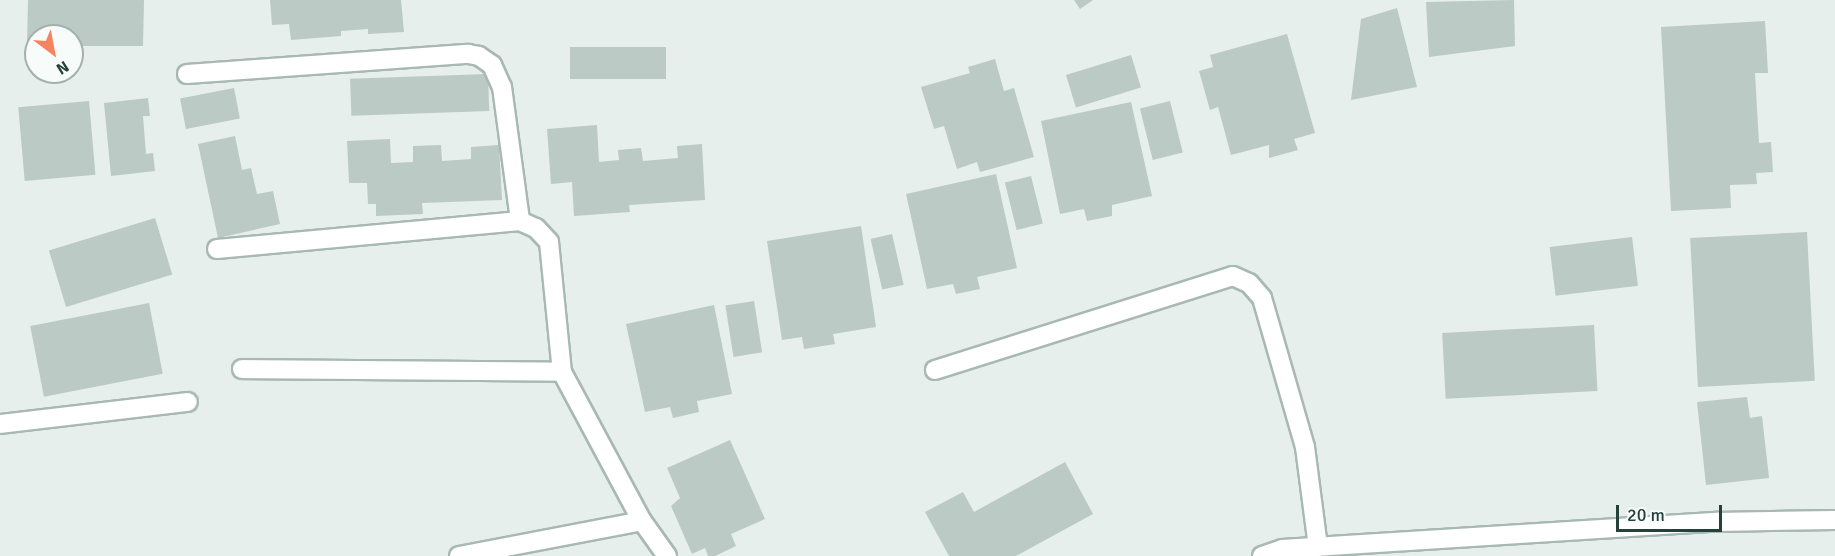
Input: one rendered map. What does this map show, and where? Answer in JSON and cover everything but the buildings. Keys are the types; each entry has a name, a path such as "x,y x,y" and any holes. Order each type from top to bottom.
{"street":[{"path":"188,74 468,54 479,56 492,65 502,87 520,221"},
{"path":"217,249 520,221 536,228 549,242 562,372 642,521 667,556"},
{"path":"936,370 1233,276 1249,283 1262,298 1305,447 1318,547"},
{"path":"242,369 562,372"},
{"path":"0,424 188,402"},
{"path":"1262,556 1282,549 1717,522 1835,520"},
{"path":"459,556 642,521"}]}
